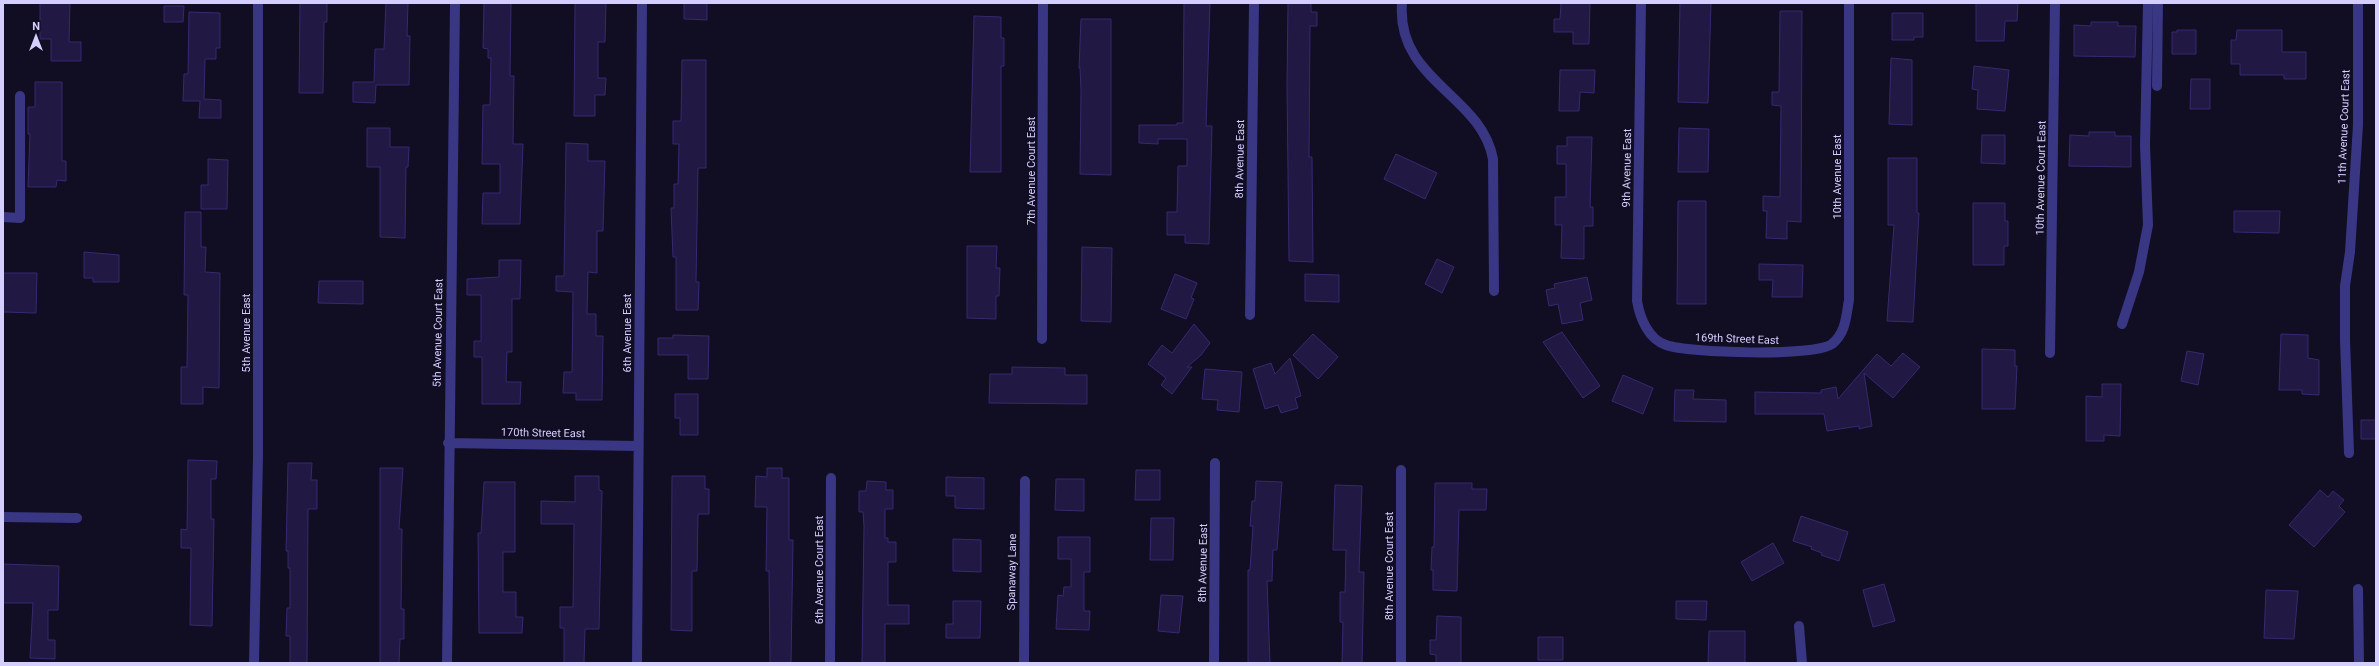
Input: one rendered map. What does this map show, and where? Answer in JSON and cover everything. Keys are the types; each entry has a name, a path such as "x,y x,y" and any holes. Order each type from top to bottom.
{"street":[{"name":"5th Avenue East","path":"254,663 258,456 258,3"},
{"name":"5th Avenue Court East","path":"447,663 448,443 455,3"},
{"name":"6th Avenue East","path":"637,663 642,3"},
{"name":"7th Avenue Court East","path":"1042,339 1043,3"},
{"name":"8th Avenue East","path":"1250,315 1254,3"},
{"path":"1402,3 1401,18 1406,44 1423,67 1483,129 1490,142 1493,159 1494,292"},
{"name":"9th Avenue East","path":"1641,3 1637,301 1639,313 1647,330"},
{"name":"10th Avenue East","path":"1830,345 1842,332 1846,323 1848,300 1849,3"},
{"name":"10th Avenue Court East","path":"2050,353 2055,3"},
{"path":"2122,324 2139,272 2148,225 2144,145 2148,3"},
{"path":"2157,86 2158,3"},
{"name":"11th Avenue Court East","path":"2349,453 2345,340 2345,286 2350,252 2358,125 2358,3"},
{"path":"3,217 20,218 20,96"},
{"name":"169th Street East","path":"1647,330 1665,345 1687,349 1788,352 1818,350 1830,345"},
{"name":"170th Street East","path":"448,443 638,446"},
{"name":"8th Avenue East","path":"1214,663 1216,463"},
{"name":"8th Avenue Court East","path":"1401,663 1402,470"},
{"name":"6th Avenue Court East","path":"830,663 831,478"},
{"name":"Spanaway Lane","path":"1024,663 1025,481"},
{"path":"3,517 77,518"},
{"path":"2358,589 2359,663"},
{"path":"1799,626 1802,663"}],"building":[{"path":"40,3 70,3 69,42 81,42 81,61 51,61 51,39 40,39"},
{"path":"300,3 327,3 327,22 324,22 323,93 299,93"},
{"path":"386,3 408,3 407,36 410,36 409,85 376,85 375,103 353,102 353,82 374,82 375,49 384,49"},
{"path":"484,3 511,3 510,76 514,76 513,144 523,144 520,224 482,224 483,193 500,193 500,164 482,164 483,105 490,105 491,58 488,58 488,49 483,48"},
{"path":"575,3 606,3 605,42 598,42 598,78 606,78 605,95 595,95 595,116 574,116"},
{"path":"684,3 707,3 707,20 684,19"},
{"path":"1184,3 1210,3 1206,126 1212,126 1209,244 1185,243 1185,235 1167,235 1167,212 1177,212 1178,166 1187,166 1187,139 1158,139 1158,144 1139,143 1139,125 1177,125 1177,123 1183,123"},
{"path":"1288,3 1311,3 1311,12 1317,12 1317,26 1310,26 1309,157 1312,157 1313,262 1289,261 1287,84"},
{"path":"1561,3 1590,3 1589,44 1573,44 1573,32 1554,32 1554,19 1560,19"},
{"path":"1680,3 1711,3 1708,103 1678,102"},
{"path":"1976,3 2018,3 2017,21 2005,21 2004,41 1976,41"},
{"path":"164,6 184,6 183,22 164,22"},
{"path":"1780,11 1802,11 1801,222 1787,221 1787,239 1766,238 1767,211 1763,211 1763,196 1780,197 1781,106 1772,105 1772,92 1779,92"},
{"path":"189,12 220,13 220,48 216,48 216,59 205,59 204,99 221,100 221,118 199,118 200,101 183,101 184,74 188,74"},
{"path":"1892,13 1923,13 1923,37 1914,37 1914,40 1892,40"},
{"path":"974,16 1001,17 1001,38 1004,38 1004,66 1001,66 1001,172 970,172"},
{"path":"1081,19 1111,19 1111,175 1080,174 1081,91 1079,68"},
{"path":"2091,22 2118,22 2118,26 2136,26 2135,57 2074,56 2074,25 2091,26"},
{"path":"2177,30 2196,30 2196,54 2172,54 2172,32 2177,32"},
{"path":"2237,30 2282,30 2282,52 2306,52 2306,79 2284,79 2284,75 2240,75 2240,64 2231,64 2231,40 2236,40"},
{"path":"1891,58 1912,60 1912,125 1889,124"},
{"path":"682,60 706,60 706,168 698,168 696,282 699,282 698,310 676,310 676,257 673,257 671,208 674,208 674,184 678,184 679,144 673,144 673,121 681,121"},
{"path":"1974,66 2009,70 2005,111 1977,109 1978,90 1972,89"},
{"path":"1560,70 1595,70 1594,93 1580,92 1579,111 1559,111"},
{"path":"2191,79 2210,79 2210,109 2190,109"},
{"path":"35,82 62,82 62,161 66,161 66,181 57,180 56,187 28,187 30,134 28,134 28,107 35,107"},
{"path":"367,128 390,128 390,147 409,147 408,167 406,167 405,238 380,237 380,167 367,167"},
{"path":"1679,128 1709,129 1708,172 1678,172"},
{"path":"2089,132 2115,132 2115,136 2131,136 2131,167 2069,166 2070,135 2089,136"},
{"path":"1982,135 2005,135 2005,164 1981,163"},
{"path":"1567,137 1592,137 1590,207 1593,207 1593,226 1584,226 1584,259 1561,258 1562,225 1555,225 1555,197 1566,197 1566,164 1557,164 1557,146 1567,146"},
{"path":"566,143 588,144 588,161 605,161 603,231 597,231 597,273 588,272 587,314 596,314 596,336 603,336 602,400 576,400 576,393 563,393 564,372 572,372 573,292 556,291 556,276 564,276"},
{"path":"1396,154 1437,173 1425,199 1384,179"},
{"path":"1888,158 1917,158 1917,213 1919,213 1913,322 1887,321 1894,225 1888,225"},
{"path":"208,159 228,160 227,209 201,209 201,185 208,185"},
{"path":"1678,201 1706,201 1706,304 1677,304"},
{"path":"1973,203 2005,203 2005,221 2008,221 2008,246 2004,246 2004,265 1973,265"},
{"path":"2234,211 2280,211 2279,233 2234,232"},
{"path":"185,212 201,212 201,247 206,247 205,272 220,273 219,388 203,387 203,404 181,404 181,367 187,367 188,295 184,295"},
{"path":"967,246 997,246 996,268 1000,268 999,296 996,296 996,319 967,318"},
{"path":"1082,247 1112,248 1111,322 1081,321"},
{"path":"84,252 119,255 119,282 93,282 93,278 84,278"},
{"path":"1437,259 1454,267 1442,293 1425,284"},
{"path":"499,260 521,260 520,299 512,299 512,352 507,352 506,382 521,382 520,404 482,404 482,357 474,357 474,341 481,341 481,295 467,295 467,279 499,277"},
{"path":"1759,264 1803,265 1802,297 1772,297 1773,280 1759,280"},
{"path":"3,273 37,273 36,313 3,312"},
{"path":"1175,274 1197,283 1191,298 1194,299 1186,319 1161,309"},
{"path":"1305,274 1339,275 1339,302 1305,301"},
{"path":"1587,277 1592,300 1580,303 1583,320 1562,324 1558,304 1549,306 1546,290 1555,288 1554,284"},
{"path":"319,281 363,281 363,304 318,303"},
{"path":"1194,324 1210,343 1201,355 1187,367 1192,367 1172,394 1161,385 1166,378 1148,364 1162,345 1172,353"},
{"path":"1562,332 1600,386 1583,398 1543,342"},
{"path":"1313,334 1338,357 1318,379 1293,355"},
{"path":"2281,334 2308,335 2308,358 2319,360 2319,395 2302,394 2302,390 2279,390"},
{"path":"673,335 709,336 708,379 688,379 688,355 658,355 658,338 673,338"},
{"path":"1982,349 2015,350 2015,366 2017,366 2015,409 1982,409"},
{"path":"2187,351 2204,354 2198,385 2181,381"},
{"path":"1903,353 1920,367 1893,398 1864,373 1872,426 1859,429 1859,426 1827,431 1824,414 1755,414 1755,392 1821,393 1821,390 1836,387 1838,399 1877,354 1891,366"},
{"path":"1290,358 1301,396 1295,398 1298,408 1281,413 1278,405 1265,409 1253,369 1271,363 1275,374"},
{"path":"1012,367 1065,368 1065,375 1087,375 1087,404 989,403 990,374 1012,374"},
{"path":"1205,369 1242,372 1239,412 1217,410 1218,400 1202,399"},
{"path":"1623,375 1653,388 1643,414 1612,401"},
{"path":"2102,384 2121,384 2120,436 2104,435 2104,441 2086,441 2086,396 2102,397"},
{"path":"1675,390 1694,390 1693,399 1726,400 1726,422 1674,421"},
{"path":"675,394 698,394 698,435 680,435 680,418 675,418"},
{"path":"2361,420 2376,420 2376,439 2361,439"},
{"path":"188,460 217,461 216,479 211,479 211,519 214,519 212,626 190,625 191,548 181,548 181,529 187,530"},
{"path":"288,463 312,463 311,480 317,480 317,509 308,509 307,663 290,663 290,636 286,636 287,608 290,608 290,568 288,568 288,551 286,551"},
{"path":"380,468 403,468 399,529 402,529 401,609 404,609 404,639 400,639 399,663 380,663"},
{"path":"767,468 782,468 782,478 789,478 789,540 793,540 791,663 770,663 769,571 766,571 767,507 755,507 756,476 767,477"},
{"path":"1136,470 1160,470 1160,500 1135,500"},
{"path":"575,476 599,476 599,490 602,491 599,629 585,629 584,663 564,663 564,628 560,628 560,607 573,607 574,524 541,524 541,501 575,502"},
{"path":"672,476 705,476 705,489 709,489 709,514 698,514 697,571 692,571 692,631 671,630"},
{"path":"946,477 984,478 984,509 955,508 955,496 946,496"},
{"path":"1056,479 1084,479 1084,511 1055,510"},
{"path":"867,481 886,482 886,490 893,490 893,509 885,509 885,538 888,538 888,542 896,542 896,562 888,562 888,605 909,605 909,624 885,624 885,663 862,663 864,526 863,512 859,512 859,491 866,491"},
{"path":"1256,481 1282,482 1277,550 1273,550 1272,581 1267,581 1270,663 1248,663 1248,570 1250,570 1253,526 1250,526 1252,501 1255,501"},
{"path":"484,482 515,482 515,552 503,552 503,592 516,592 516,617 523,617 522,633 479,633 478,533 481,533"},
{"path":"1435,483 1472,483 1472,489 1487,489 1486,510 1459,510 1457,591 1433,590 1433,570 1431,570 1432,547 1434,547"},
{"path":"1335,485 1362,486 1359,572 1364,572 1362,663 1342,663 1343,622 1340,622 1340,592 1345,592 1346,550 1333,550"},
{"path":"2320,490 2328,497 2333,491 2344,500 2339,506 2345,512 2314,547 2289,525"},
{"path":"1801,516 1848,532 1839,561 1821,555 1822,553 1811,549 1812,547 1793,541"},
{"path":"1151,518 1174,518 1173,560 1150,560"},
{"path":"1058,537 1090,537 1090,572 1084,572 1084,611 1090,611 1089,630 1056,629 1058,595 1063,596 1064,587 1071,587 1071,559 1058,559"},
{"path":"953,539 981,540 981,572 953,571"},
{"path":"1773,543 1784,563 1752,581 1741,562"},
{"path":"3,564 59,566 58,610 48,610 48,640 55,640 55,659 30,658 33,603 3,603"},
{"path":"1884,584 1895,621 1873,627 1863,590"},
{"path":"2266,590 2298,591 2294,639 2264,638"},
{"path":"1161,595 1183,596 1179,633 1158,631"},
{"path":"953,601 981,601 980,638 946,638 946,624 953,624"},
{"path":"1676,601 1707,601 1706,620 1676,619"},
{"path":"1437,616 1461,617 1461,663 1436,663 1436,655 1430,654 1430,640 1436,640"},
{"path":"1709,631 1745,631 1745,663 1708,663"},
{"path":"1538,637 1563,637 1563,660 1538,660"}]}
